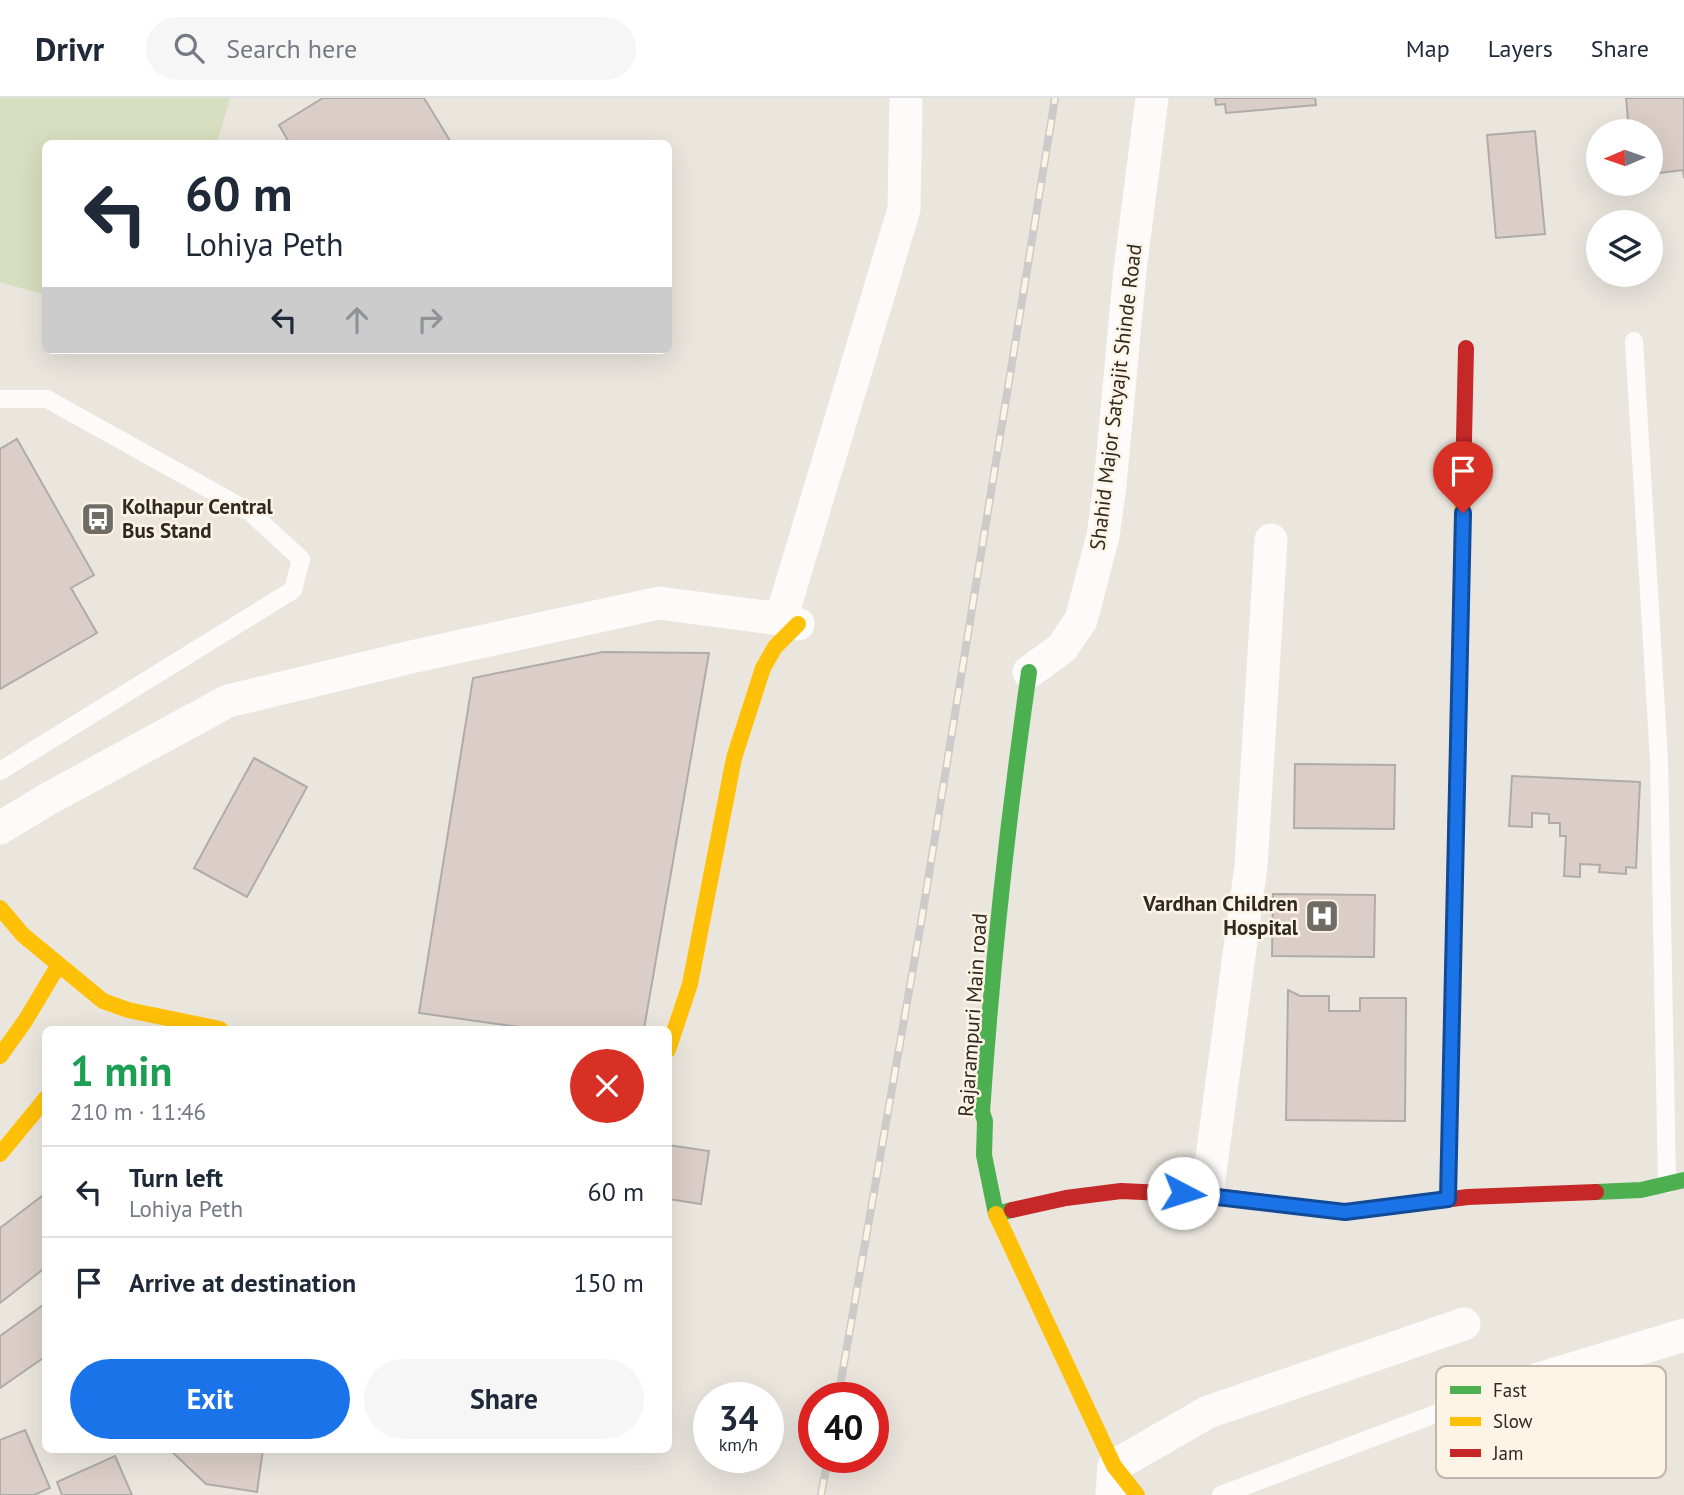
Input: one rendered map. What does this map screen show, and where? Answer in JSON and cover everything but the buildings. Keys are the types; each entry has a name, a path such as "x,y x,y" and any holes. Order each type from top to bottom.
{"street":[{"path":"672,1037 690,984 734,758 763,668 789,622 904,209 906,98"},
{"name":"Shahid Major Satyajit Shinde Road","path":"1029,672 1062,648 1081,620 1103,537 1130,270 1153,98"},
{"path":"1448,1199 1466,348"},
{"path":"1207,1195 1251,866 1271,540"},
{"path":"0,828 228,701 411,657 659,603 789,622"},
{"name":"Rajarampuri Main road","path":"1029,672 1017,755 982,1112 985,1121 986,1164 996,1214 1113,1480 1137,1495"},
{"path":"0,908 23,935 58,966 124,1015 199,1026"},
{"path":"0,1056 58,966"},
{"path":"0,1154 42,1103"},
{"path":"996,1214 1066,1198 1121,1191 1207,1195 1345,1212 1448,1199 1641,1190 1676,1182"},
{"path":"1113,1480 1208,1412 1464,1324"},
{"path":"1582,1366 1684,1335"}],"lane":[{"path":"1634,341 1659,760 1676,1182"},
{"path":"0,399 47,399 250,512 301,559 293,590 0,771"},
{"path":"1220,1495 1436,1414"}],"green space":[{"path":"0,98 230,98 218,140 42,140 42,294 0,282"}],"railway":[{"path":"841,1382 922,917 1055,98"},
{"path":"821,1495 825,1473"}],"traffic: fast":[{"path":"1012,1210 996,1214 984,1155 985,1121 982,1112 1001,892 1029,672"},
{"path":"1596,1192 1641,1190 1684,1180"}],"traffic: slow":[{"path":"1456,810 1463,484"},
{"path":"672,1038 690,984 734,758 763,668 775,647 798,624"},
{"path":"0,908 23,935 103,1001 128,1010 205,1026"},
{"path":"0,1056 58,966"},
{"path":"0,1154 42,1103"},
{"path":"996,1214 1114,1466 1137,1495"}],"traffic: jam":[{"path":"1463,484 1466,348"},
{"path":"1448,1199 1456,810"},
{"path":"1012,1210 1066,1198 1121,1191 1207,1195 1345,1212 1468,1197 1596,1192"}],"place":[{"name":"Kolhapur Central Bus Stand","path":"98,519"},
{"name":"Vardhan Children Hospital","path":"1322,916"}],"route":[{"path":"1183,1193 1345,1212 1448,1199 1463,513"}]}
